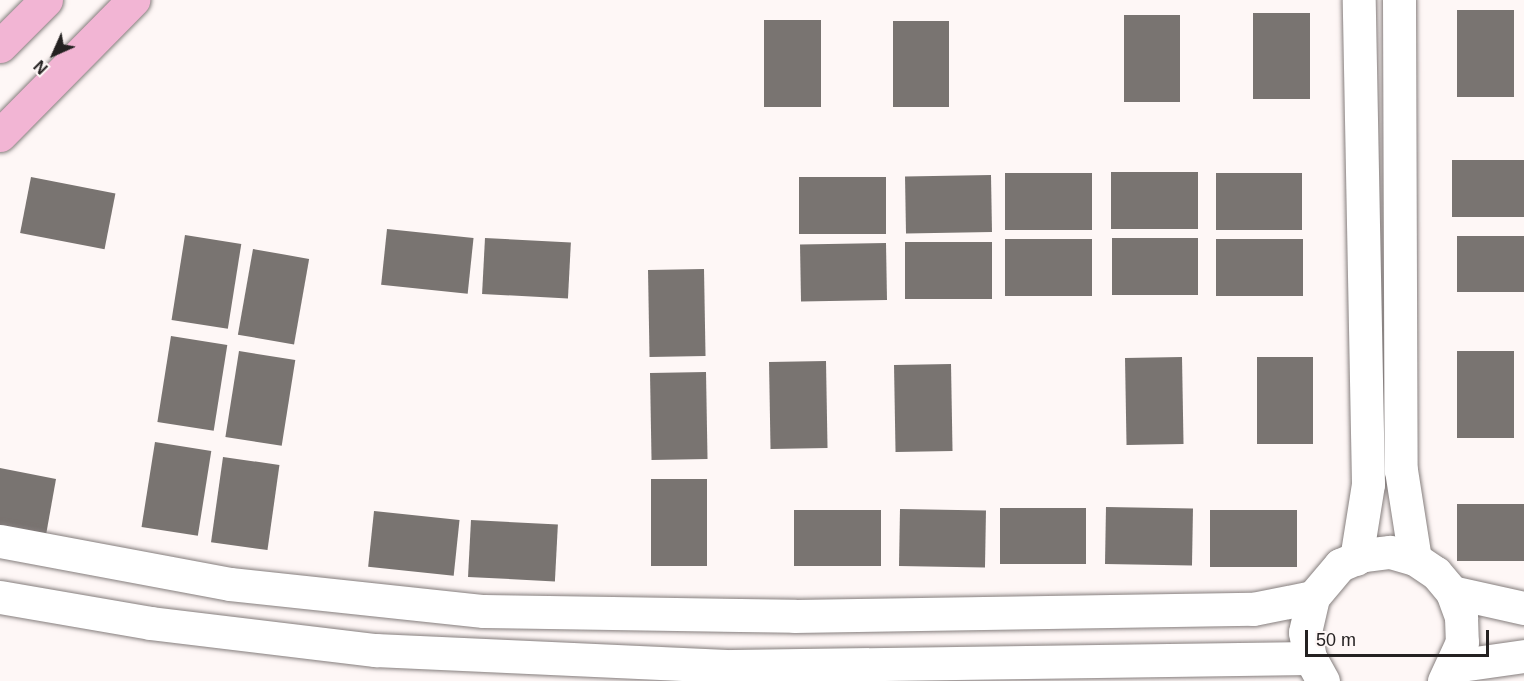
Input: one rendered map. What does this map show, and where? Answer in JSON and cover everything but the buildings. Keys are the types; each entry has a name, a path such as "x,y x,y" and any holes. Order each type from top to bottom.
{"main road":[{"path":"0,46 46,0"},
{"path":"0,135 133,0"}],"street":[{"path":"1356,558 1368,484 1359,0"},
{"path":"1399,0 1401,470 1415,559"},
{"path":"0,541 230,584 484,611 794,616 1218,610 1253,609 1313,597"},
{"path":"0,597 151,623 375,651 732,666 1317,669 1305,632 1313,597 1334,571 1356,558 1390,552 1415,559 1436,573 1452,592 1461,617 1462,642 1449,674"},
{"path":"1452,592 1524,608"},
{"path":"1449,674 1524,656"}]}
